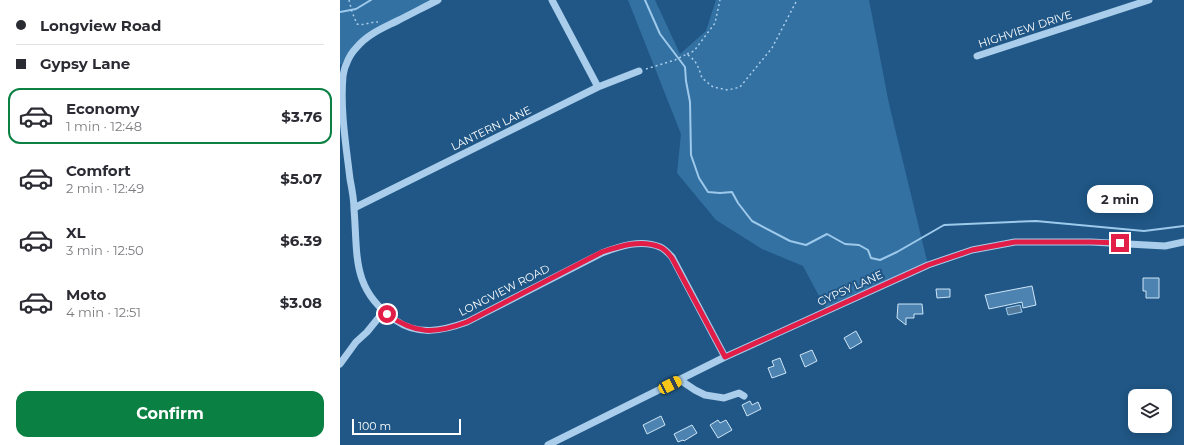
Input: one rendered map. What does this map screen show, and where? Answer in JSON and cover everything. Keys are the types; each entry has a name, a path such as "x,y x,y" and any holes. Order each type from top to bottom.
{"street":[{"name":"LONGVIEW ROAD","path":"438,0 374,32 356,47 345,66 341,87 341,110 354,208 356,255 363,282 372,299 384,312 398,322 423,331 444,330 467,322 602,252 622,245 642,243 662,247 672,258 725,357"},
{"path":"552,0 598,87"},
{"name":"HIGHVIEW DRIVE","path":"976,56 1150,0"},
{"name":"LANTERN LANE","path":"354,208 598,87 639,71"},
{"name":"GYPSY LANE","path":"548,445 725,357 928,265 972,250 1015,242 1091,242 1165,246 1184,242"},
{"path":"340,364 356,342 367,332 384,312"},
{"path":"680,380 705,395 724,398 739,394 744,396"}],"path":[{"path":"349,0 357,24 362,25 370,22 389,25"},
{"path":"639,71 675,60 694,50 714,22 720,0"},
{"path":"687,54 695,61 702,78 713,87 728,90 740,87 772,48 797,0"}],"shaded area":[{"path":"340,0 438,0 374,32 345,66 340,64"},
{"path":"628,0 655,0 680,54 706,31 716,0 869,0 889,104 928,265 827,311 803,266 762,249 716,220 677,173 681,134"},
{"path":"1020,305 1022,312 1008,315 1006,308"}],"building":[{"path":"1143,278 1159,278 1159,298 1146,298 1146,291 1143,291"},
{"path":"1032,286 1036,305 1023,308 1022,302 989,309 985,295"},
{"path":"936,289 950,289 950,297 937,298"},
{"path":"898,304 922,304 923,314 914,314 914,318 906,318 906,325 897,318"},
{"path":"856,331 862,342 850,349 844,338"},
{"path":"812,350 817,361 805,367 800,355"},
{"path":"780,358 786,373 772,378 768,368 774,366 772,361"},
{"path":"750,401 752,405 758,402 761,409 747,416 742,405"},
{"path":"661,416 665,425 647,434 643,425"},
{"path":"718,420 720,423 726,420 732,430 718,438 710,425"},
{"path":"692,425 697,433 684,441 678,442 674,434"}],"waterway":[{"path":"340,12 356,9 371,0"},
{"path":"645,0 660,34 685,67 690,102 691,155 699,178 708,192 732,192 738,203 752,221 790,241 806,245 827,234 845,244 859,245 868,250 871,258 880,260 944,225 1036,221 1144,231 1184,226"}],"route":[{"path":"387,314 398,322 423,331 444,330 467,322 602,252 622,245 642,243 662,247 672,258 725,357 928,265 972,250 1015,242 1120,243"}]}
